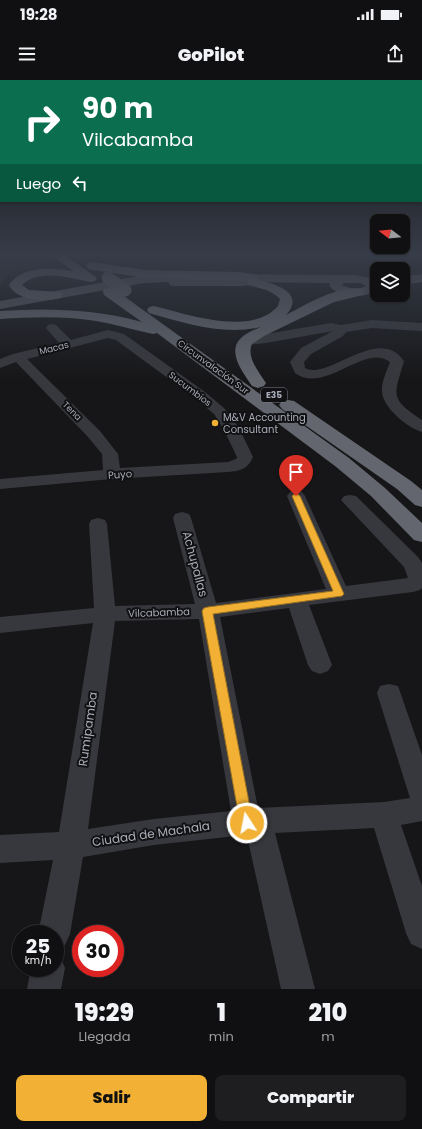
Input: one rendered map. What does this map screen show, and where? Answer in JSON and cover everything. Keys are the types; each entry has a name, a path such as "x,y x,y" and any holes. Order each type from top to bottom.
{"highway":[{"name":"Circunvalación Sur","path":"125,295 171,336 342,462 378,492 422,535"},
{"name":"Circunvalación Sur","path":"130,295 154,310 404,485 422,501"},
{"path":"154,310 190,321 228,325 259,323 275,317 280,313 287,301 284,295"},
{"path":"258,383 245,362 242,354 243,346 246,341 259,333 329,299 340,295"},
{"path":"0,315 40,313 90,315 127,322 171,336"}],"main road":[{"path":"0,304 53,295"},
{"path":"0,309 75,295"}],"street":[{"path":"246,341 266,339 331,327 341,329 372,324 422,327"},
{"path":"52,328 68,344"},
{"path":"341,329 339,333 306,351 298,362 298,368 301,371 319,375 335,370 361,356 374,353 384,353 393,356 397,361 389,385 388,394 393,403 401,412 422,427"},
{"name":"Macas","path":"0,364 18,357 108,334"},
{"name":"Sucumbios","path":"108,334 120,337 220,411 231,428 246,457 244,462 240,465"},
{"name":"Tena","path":"18,357 94,434 110,454 112,474"},
{"name":"Puyo","path":"0,484 240,465"},
{"path":"296,496 339,594"},
{"name":"Vilcabamba","path":"0,625 105,614 208,611 413,585 418,579 414,565 350,500"},
{"name":"Achupallas","path":"182,518 208,611 252,822 298,989"},
{"name":"Rumipamba","path":"56,925 71,845 105,614 98,524"},
{"path":"296,599 320,665"},
{"path":"389,693 422,796"},
{"name":"Ciudad de Machala","path":"0,849 71,845 154,832 252,822 384,815 422,808"},
{"path":"384,815 422,933"},
{"path":"44,989 46,977"}],"place":[{"name":"M&V Accounting Consultant","path":"215,423"}],"route":[{"path":"247,823 208,611 339,594 296,496"}]}
